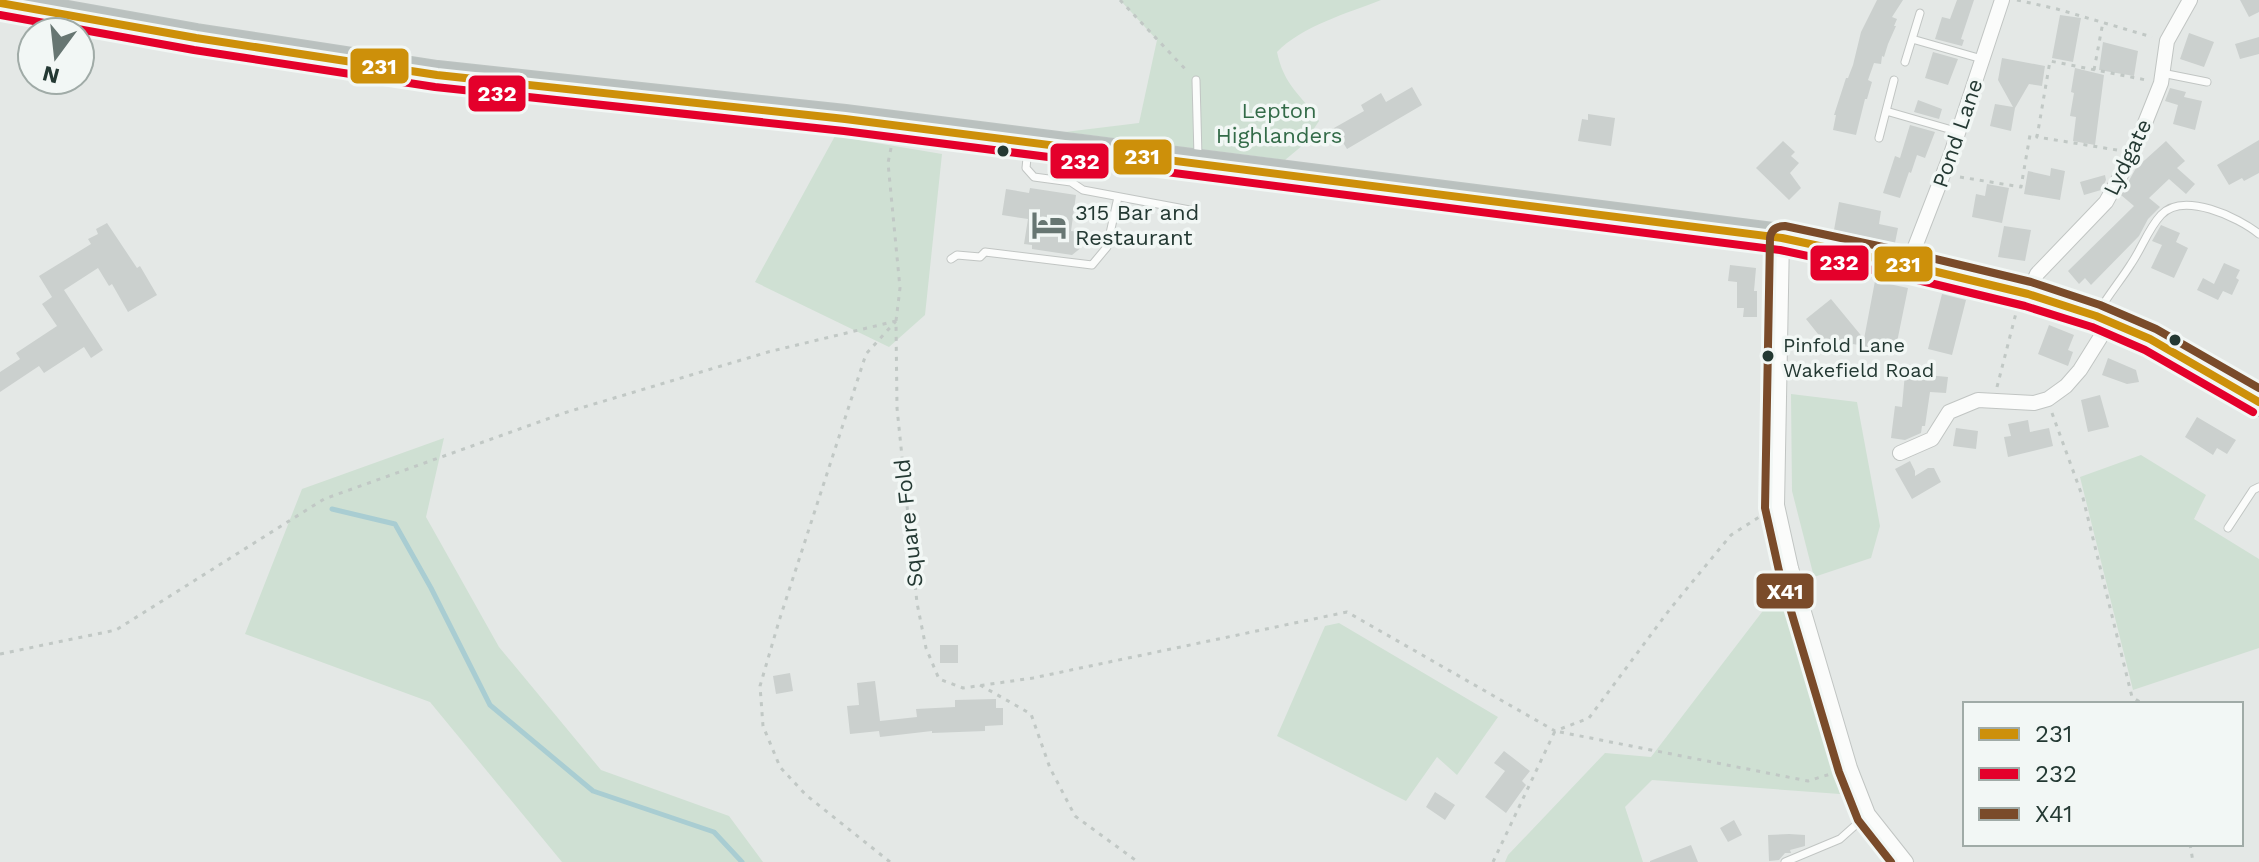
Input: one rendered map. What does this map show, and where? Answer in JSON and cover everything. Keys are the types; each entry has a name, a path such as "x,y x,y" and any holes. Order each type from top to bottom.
{"highway":[{"path":"0,3 196,38 437,75 896,125 1782,238 2025,294 2103,319 2150,339 2259,402"}],"street":[{"name":"Pond Lane","path":"1908,265 1944,175 2002,0"},
{"name":"Lydgate","path":"2025,294 2037,274 2106,202 2133,153 2162,78 2167,41 2190,0"},
{"path":"1782,238 1777,505 1791,568 1850,768 1868,814 1906,862"},
{"path":"1900,453 1932,439 1949,412 1978,400 2034,403 2048,399 2066,386 2080,370 2103,319"}],"lane":[{"path":"1905,62 1920,13"},
{"path":"1912,39 1982,59"},
{"path":"2162,78 2207,82"},
{"path":"1196,80 1198,164"},
{"path":"1879,138 1894,80"},
{"path":"1886,111 1959,132"},
{"path":"1028,142 1026,168 1034,177 1071,182 1083,190 1195,211"},
{"path":"1071,182 1076,148"},
{"path":"951,259 957,255 980,257 985,252 1092,265 1107,247 1118,197"},
{"path":"2103,319 2110,292 2133,262 2162,214 2172,207 2182,204 2199,206 2248,225 2259,234"},
{"path":"2228,528 2253,490 2259,487"},
{"path":"1785,862 1840,839 1868,814"}],"path":[{"path":"1120,0 1196,80"},
{"path":"2017,0 2167,41"},
{"path":"2094,70 2103,22"},
{"path":"2037,137 2050,61 2162,78"},
{"path":"890,862 806,795 780,767 763,726 760,686 866,354 896,321 900,288 888,163 896,125"},
{"path":"1944,175 2021,187 2030,135 2133,153"},
{"path":"1997,387 2025,294"},
{"path":"0,654 116,630 324,499 564,413 768,352 896,321"},
{"name":"Square Fold","path":"896,321 897,408 917,603 926,648 939,679 963,688 980,685"},
{"path":"2048,399 2083,498 2132,697 2140,702"},
{"path":"1493,862 1555,731 1589,718 1670,609 1731,535 1777,505"},
{"path":"980,685 1033,678 1347,612 1555,731 1808,781 1850,768"},
{"path":"980,685 1031,714 1050,768 1075,816 1138,862"}],"green space":[{"name":"Lepton Highlanders","path":"1120,0 1381,0 1312,28 1277,52 1289,82 1319,121 1303,145 1285,160 1065,132 1139,123 1157,40"},
{"path":"835,136 942,154 925,315 889,347 755,282"},
{"path":"1791,394 1857,402 1880,526 1871,558 1814,577 1792,491"},
{"path":"444,438 426,517 499,647 601,770 729,816 763,862 562,862 430,702 245,634 302,489"},
{"path":"2141,455 2206,495 2194,519 2259,559 2259,648 2133,690 2080,477"},
{"path":"1782,586 1840,794 1652,780 1625,807 1643,862 1505,862 1508,855 1605,753 1651,757"},
{"path":"1339,623 1498,717 1457,775 1437,757 1406,801 1277,736 1325,626"}],"building":[{"path":"1877,0 1903,0 1892,17 1897,19 1896,26 1881,64 1874,63 1868,80 1872,82 1856,135 1833,130 1834,115 1853,65 1861,32"},
{"path":"1957,0 1974,0 1961,39 1964,40 1962,46 1935,39 1942,17 1950,19"},
{"path":"2240,0 2259,0 2259,12 2249,17"},
{"path":"2060,15 2081,18 2073,62 2052,58"},
{"path":"2189,33 2214,42 2204,67 2180,59"},
{"path":"2259,37 2259,54 2240,59 2235,44"},
{"path":"2103,42 2138,51 2134,76 2099,70"},
{"path":"1933,52 1958,59 1948,85 1925,78"},
{"path":"2002,58 2045,66 2042,86 2029,84 2015,108 2011,131 1990,126 1995,104 2013,107 1998,80"},
{"path":"2075,68 2104,75 2095,145 2073,141 2076,117 2070,116"},
{"path":"1412,87 1422,105 1347,149 1334,128 1364,111 1361,105 1381,93 1386,102"},
{"path":"2170,88 2186,92 2184,97 2202,101 2195,130 2173,124 2178,105 2165,101"},
{"path":"1918,100 1942,109 1939,119 1914,112"},
{"path":"1588,114 1615,118 1611,146 1578,141 1582,119 1588,120"},
{"path":"1910,125 1935,132 1925,158 1917,155 1900,198 1883,193 1895,156 1900,158"},
{"path":"2259,140 2259,173 2229,185 2217,165"},
{"path":"1783,141 1795,152 1791,156 1799,163 1790,173 1801,188 1789,200 1756,168"},
{"path":"2166,141 2185,161 2177,168 2195,184 2186,194 2169,179 2149,198 2160,207 2148,219 2139,236 2091,285 2085,278 2079,284 2068,271 2134,206 2121,195 2136,168"},
{"path":"2051,168 2065,171 2060,200 2024,194 2028,171 2050,176"},
{"path":"2105,175 2101,190 2084,195 2080,182"},
{"path":"1987,184 2009,188 2002,223 1972,217 1976,194 1985,196"},
{"name":"315 Bar and Restaurant","path":"1030,188 1076,195 1071,231 1080,232 1078,243 1082,247 1072,255 1032,249 1032,245 1024,244 1028,219 1002,215 1006,189 1029,193"},
{"path":"1839,202 1881,211 1879,224 1898,228 1895,243 1834,230"},
{"path":"107,223 137,268 140,266 157,295 128,312 112,284 109,286 98,268 64,290 103,350 91,358 84,347 44,373 39,366 0,392 0,372 20,359 16,353 57,326 42,304 52,297 39,276 91,244 88,239 98,234 96,229"},
{"path":"2161,225 2180,233 2176,242 2188,248 2174,278 2151,268 2162,245 2152,241"},
{"path":"2004,226 2031,230 2025,261 1998,257"},
{"path":"2224,263 2240,270 2232,295 2223,291 2218,300 2197,290 2203,278 2214,284"},
{"path":"1730,265 1756,268 1754,291 1757,291 1757,317 1743,317 1744,308 1737,308 1737,282 1728,281"},
{"path":"1875,281 1908,288 1895,352 1853,344 1843,352 1840,348 1836,352 1830,349 1806,319 1831,299 1864,339"},
{"path":"1942,294 1966,300 1952,355 1928,349"},
{"path":"2049,325 2074,335 2068,350 2073,352 2068,366 2038,354"},
{"path":"2108,358 2136,370 2139,382 2127,384 2102,375"},
{"path":"1905,373 1948,377 1946,393 1930,392 1925,426 1922,426 1921,433 1905,440 1891,438 1895,406 1902,407"},
{"path":"2100,395 2109,427 2088,432 2081,400"},
{"path":"2197,417 2236,440 2227,454 2217,448 2213,455 2185,437"},
{"path":"2028,420 2030,432 2049,428 2053,446 2008,457 2004,437 2011,436 2008,424"},
{"path":"1956,428 1978,431 1976,449 1953,446"},
{"path":"1910,461 1915,476 1934,468 1941,482 1912,499 1895,469"},
{"path":"940,645 958,645 958,663 940,663"},
{"path":"790,673 793,691 776,694 773,676"},
{"path":"875,681 880,721 917,717 916,709 955,707 955,700 996,699 996,708 1003,708 1003,725 985,726 985,731 932,731 880,737 879,731 850,734 847,706 859,705 857,683"},
{"path":"1504,751 1530,771 1522,781 1526,785 1506,813 1485,797 1505,771 1494,763"},
{"path":"1435,792 1455,805 1445,820 1426,807"},
{"path":"1734,820 1742,835 1728,842 1720,828"},
{"path":"1768,835 1805,835 1805,846 1790,850 1791,853 1785,853 1779,860 1769,861"},
{"path":"1691,845 1698,862 1650,862 1650,861"}],"waterway":[{"path":"332,509 395,524 490,705 593,791 714,832 742,862"}],"transit line":[{"name":"231","path":"0,3 196,38 437,75 845,119 1782,238 2028,294 2096,316 2150,339 2259,402"},
{"name":"232","path":"0,15 194,50 435,87 844,131 1780,250 2025,306 2092,327 2145,350 2253,412"},
{"name":"X41","path":"1891,862 1858,820 1839,772 1779,571 1765,508 1770,238 1773,231 1785,226 2031,282 2100,305 2156,329 2259,388"}],"place":[{"name":"315 Bar and Restaurant","path":"1049,225"},
{"name":"Pinfold Lane Wakefield Road","path":"1768,356"}]}
